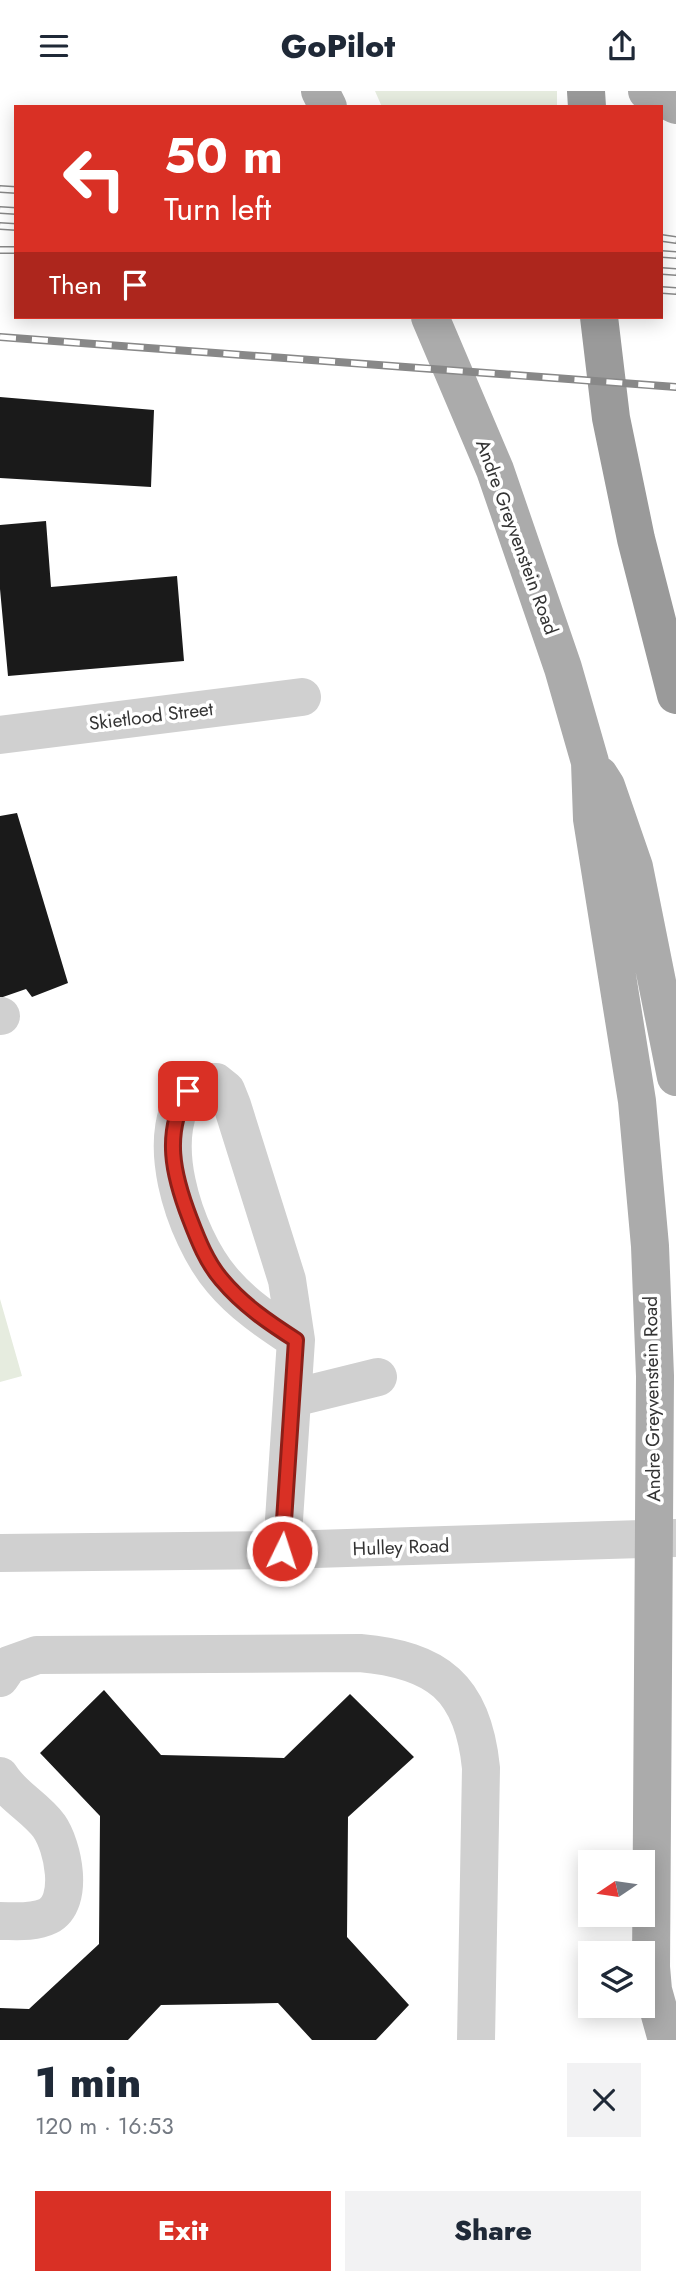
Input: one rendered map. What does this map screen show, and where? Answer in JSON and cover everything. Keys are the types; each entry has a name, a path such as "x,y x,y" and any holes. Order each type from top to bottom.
{"highway":[{"path":"598,319 611,418 636,539 676,695"}],"main road":[{"path":"648,91 676,105"},
{"name":"Andre Greyvenstein Road","path":"431,319 495,470 563,668 590,762 592,819 637,1101 650,1246 665,1539 651,1966 653,1990 670,2034"},
{"name":"Andre Greyvenstein Road","path":"590,762 606,786 634,867 676,1077"}],"street":[{"name":"Skietlood Street","path":"0,735 303,697"},
{"path":"282,1551 296,1340 287,1280 229,1098 216,1082 196,1083 181,1104 172,1150 178,1187 196,1235 220,1278 250,1310 296,1340"},
{"path":"293,1398 378,1377"},
{"name":"Hulley Road","path":"0,1553 282,1551 665,1539"},
{"path":"0,1678 9,1665 37,1655 360,1653 397,1657 428,1669 460,1698 479,1742 481,1768 476,2040"},
{"path":"0,1776 10,1792 47,1824 58,1842 64,1863 63,1892 59,1905 51,1915 36,1920 0,1921"}],"shaded area":[{"path":"375,91 557,91 557,105 381,105"},
{"path":"0,1299 22,1376 0,1382"}],"building":[{"path":"0,397 154,410 151,487 0,478"},
{"path":"46,521 51,587 177,576 184,661 8,676 0,589 0,525"},
{"path":"17,813 68,983 32,997 26,989 0,998 0,816"},
{"path":"104,1690 161,1755 284,1758 350,1694 414,1757 348,1817 347,1937 409,2005 376,2040 312,2040 278,2003 161,2005 128,2040 0,2040 0,2008 29,2009 99,1944 100,1816 40,1753"}],"railway":[{"path":"0,189 14,190"},
{"path":"0,210 14,211"},
{"path":"0,226 14,227"},
{"path":"663,238 676,240"},
{"path":"0,250 14,250"},
{"path":"663,254 676,255"},
{"path":"663,271 676,272"},
{"path":"663,290 676,291"},
{"path":"0,337 676,387"}],"route":[{"path":"188,1091 174,1128 172,1150 178,1187 196,1235 220,1278 250,1310 296,1340 282,1551"}]}
